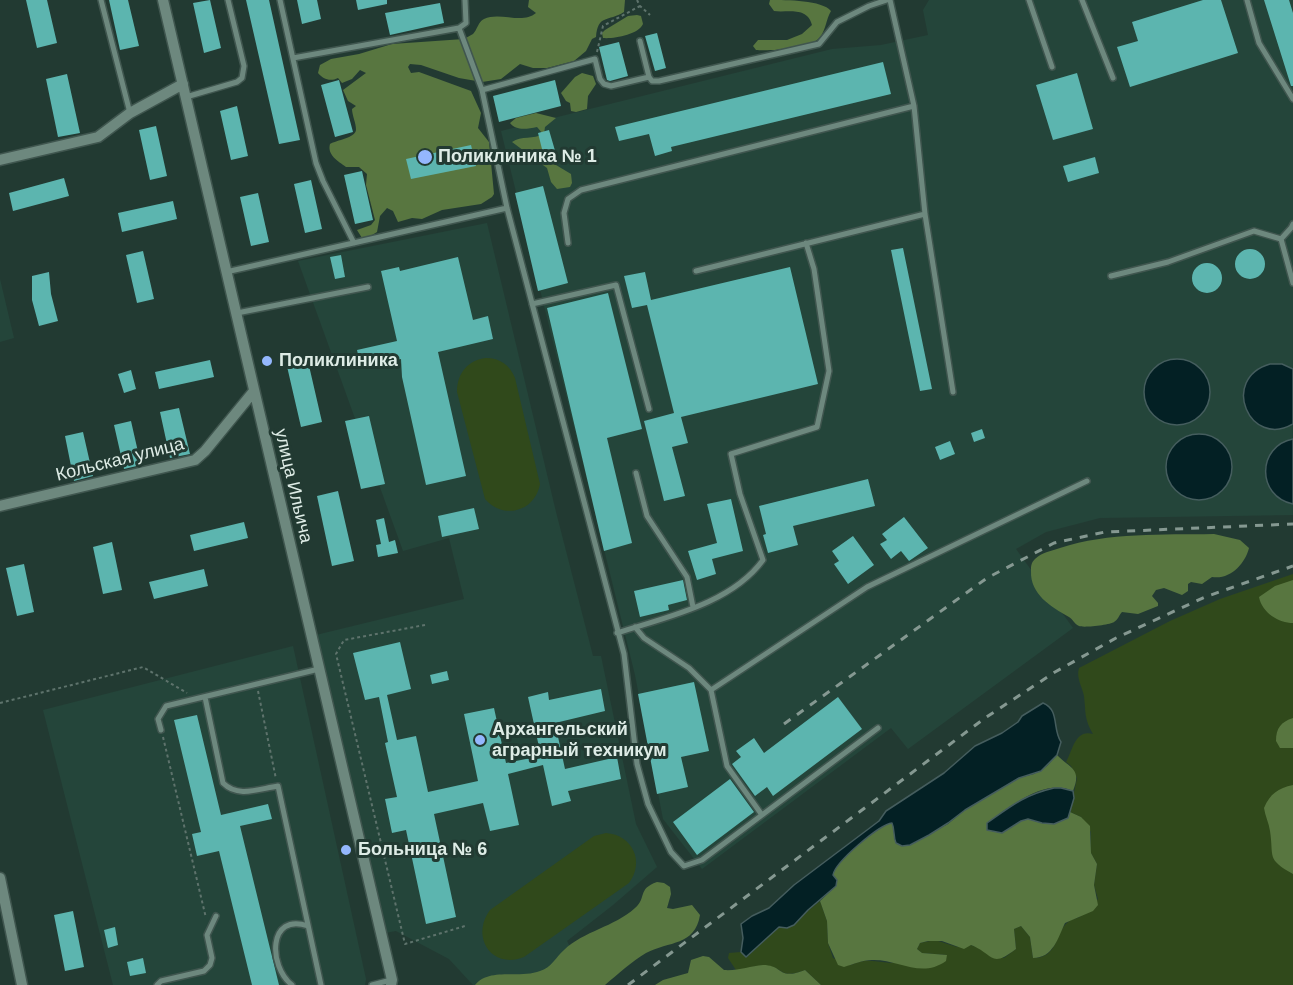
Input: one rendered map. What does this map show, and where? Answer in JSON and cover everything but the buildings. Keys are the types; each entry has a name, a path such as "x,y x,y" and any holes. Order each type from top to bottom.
{"street":[{"name":"улица Ильича","path":"163,0 391,983"},
{"path":"0,160 98,136 130,113 183,84"},
{"name":"Кольская улица","path":"0,506 195,460 254,391"},
{"path":"0,878 22,985"}],"lane":[{"path":"100,0 130,113"},
{"path":"185,97 237,82 242,78 244,66 228,0"},
{"path":"280,0 316,163 354,243"},
{"path":"294,58 459,28 466,24 465,0"},
{"path":"640,41 649,77 652,81 659,81 819,44 837,22 869,6 888,0 914,106 925,214 953,392"},
{"path":"1029,0 1052,67"},
{"path":"1082,0 1113,78"},
{"path":"1247,0 1259,43 1293,99"},
{"path":"459,28 482,90 507,208 624,654 638,764 648,804 670,852 684,866 702,860 878,728"},
{"path":"482,90 596,59 600,79 604,84 611,86 649,77"},
{"path":"568,243 564,213 568,199 581,190 914,106"},
{"path":"226,272 507,208"},
{"path":"696,271 925,214"},
{"path":"1281,239 1293,224"},
{"path":"1111,276 1168,262 1254,231 1281,239"},
{"path":"1281,239 1293,283"},
{"path":"617,633 718,598 754,573 763,560 740,494 731,454 817,427 829,370 814,270 806,243"},
{"path":"532,304 616,285 649,409"},
{"path":"236,313 368,287"},
{"path":"636,473 647,516 687,577 693,607"},
{"path":"711,690 867,587 1087,481"},
{"path":"635,627 644,638 689,668 711,690 727,766 762,815"},
{"path":"161,730 158,718 166,706 319,669"},
{"path":"205,697 223,783 230,790 237,792 278,786 321,985"},
{"path":"157,985 161,981 204,971 210,965 212,958 207,935 216,916"},
{"path":"292,985 283,978 274,949 280,931 287,926 298,922 308,927"},
{"path":"372,985 391,983"}],"path":[{"path":"637,0 650,15"},
{"path":"596,59 603,26 640,6"},
{"path":"425,625 344,640 336,654 405,944 465,926"},
{"path":"0,703 143,667 195,698"},
{"path":"256,685 278,786"},
{"path":"161,730 209,930"}],"shaded area":[{"path":"929,0 1293,0 1293,515 1100,518 1046,532 1016,549 1073,628 908,749 891,728 702,869 663,819 635,675 501,131 832,49 881,45 928,35 923,10"},
{"name":"Архангельский аграрный техникум","path":"487,223 593,656 601,656 636,824 657,867 567,941 574,955 532,985 473,985 449,959 396,931 385,933 316,635 464,599 449,538 403,551 298,261"},
{"path":"0,279 14,338 0,342"},
{"path":"293,646 366,979 365,985 113,985 43,710"}],"green space":[{"path":"529,0 625,0 624,12 602,22 596,37 592,39 586,51 574,61 547,68 533,68 520,64 501,79 482,82 410,64 408,67 411,73 419,72 471,91 481,113 478,128 489,142 494,194 481,204 442,210 422,219 412,218 398,222 393,211 387,208 380,216 377,232 362,238 357,230 371,225 375,220 366,185 367,174 359,167 346,167 334,157 329,148 330,144 355,133 352,109 356,106 348,101 343,90 366,73 360,70 352,79 342,83 338,78 329,80 322,77 318,73 320,65 331,59 359,54 392,44 464,39 473,34 484,19 497,16 524,18 536,13 528,7"},
{"path":"770,0 804,1 826,7 831,11 820,37 800,47 756,50 753,46 758,40 787,40 802,34 812,25 806,15 801,13 774,11 769,4"},
{"path":"628,16 641,16 643,24 636,31 619,37 603,38 602,33 605,30"},
{"path":"582,73 593,76 596,84 588,96 587,109 571,111 570,103 561,93 575,77"},
{"path":"536,113 556,118 545,127 541,156 571,174 570,187 557,189 551,182 547,168 512,142 543,134 537,127 519,128 510,123 516,118"},
{"path":"486,358 504,363 515,378 540,484 532,501 517,510 500,509 492,506 485,499 457,392 461,373 474,361"},
{"path":"1214,534 1240,540 1249,548 1244,560 1236,570 1225,576 1212,577 1202,584 1191,582 1188,584 1188,591 1182,595 1164,588 1156,590 1152,596 1158,606 1138,614 1122,612 1112,623 1086,627 1077,625 1043,599 1032,579 1031,571 1034,560 1047,552 1079,543 1136,535"},
{"path":"1293,574 1293,985 821,985 805,970 790,974 776,968 761,966 736,970 728,958 729,953 741,952 747,957 779,927 787,928 820,901 827,921 828,943 833,958 851,965 863,961 899,963 947,955 922,953 917,949 920,943 935,940 957,947 971,945 1004,958 1016,949 1014,929 1021,926 1030,937 1033,958 1047,954 1052,950 1064,927 1081,916 1098,899 1094,885 1097,864 1091,853 1091,832 1081,817 1070,812 1077,778 1071,766 1066,762 1078,737 1087,733 1093,734 1087,719 1079,668 1170,621 1220,599"},
{"path":"1293,580 1293,623 1272,616 1264,608 1259,597 1275,586"},
{"path":"1293,718 1293,748 1280,748 1276,741 1278,729 1285,721"},
{"path":"1057,755 1076,774 1073,791 1050,788 1027,796 987,823 987,830 1002,833 1028,819 1054,824 1068,818 1070,812 1081,817 1090,826 1091,853 1097,864 1094,885 1098,905 1093,911 1065,923 1054,946 1040,957 1033,958 1030,937 1021,926 1014,929 1016,949 1001,958 992,958 971,945 964,949 942,941 928,941 920,943 917,949 922,953 947,955 946,961 928,968 909,967 882,960 861,961 844,967 838,965 828,943 827,921 820,901 836,886 833,876 834,869 845,856 871,835 892,823 895,830 894,837 910,845 948,824 965,810 1019,778 1034,774 1047,766"},
{"path":"1293,785 1293,874 1279,865 1273,857 1264,808 1275,792"},
{"path":"606,833 623,839 634,851 636,867 629,883 524,957 513,960 502,959 494,955 487,948 482,931 484,920 490,910 594,836"},
{"path":"657,882 670,887 671,894 667,908 692,905 700,915 697,925 687,937 646,953 605,985 475,985 488,976 544,970 572,944 618,920 635,908 641,901 644,891"},
{"path":"703,956 709,957 724,970 763,965 790,974 805,970 821,985 655,985 663,980 688,973 691,960"}],"water":[{"path":"1177,359 1190,362 1200,369 1207,379 1210,392 1207,405 1200,415 1190,422 1177,425 1164,422 1154,415 1147,405 1144,392 1147,379 1154,369 1164,362"},
{"path":"1270,364 1282,364 1293,369 1293,424 1278,429 1264,427 1253,420 1246,409 1244,396 1246,383 1255,372"},
{"path":"1199,434 1212,437 1222,444 1229,454 1232,467 1229,480 1222,490 1212,497 1199,500 1186,497 1176,490 1169,480 1166,467 1169,454 1176,444 1186,437"},
{"path":"1293,439 1293,504 1281,499 1272,491 1267,482 1266,471 1267,461 1273,451 1281,443"},
{"path":"1043,703 1052,710 1061,742 1057,755 1041,771 1019,778 910,845 902,846 896,843 892,823 886,825 859,844 841,862 833,875 837,880 836,886 794,925 787,928 779,927 746,957 741,952 743,938 741,924 769,908 794,885 879,821 886,811 944,773 975,746 1002,733 1018,722 1022,716"},
{"path":"1054,788 1073,791 1074,798 1068,818 1054,824 1028,819 1002,833 987,830 987,823 1011,806 1034,794"}],"railway":[{"path":"784,724 987,578 1054,543 1105,532 1293,524"},
{"path":"628,985 985,718 1055,672 1116,638 1205,597 1293,566"}],"place":[{"name":"Поликлиника № 1","path":"425,157"},
{"name":"Поликлиника","path":"267,361"},
{"name":"Архангельский аграрный техникум","path":"480,740"},
{"name":"Больница № 6","path":"346,850"}]}
